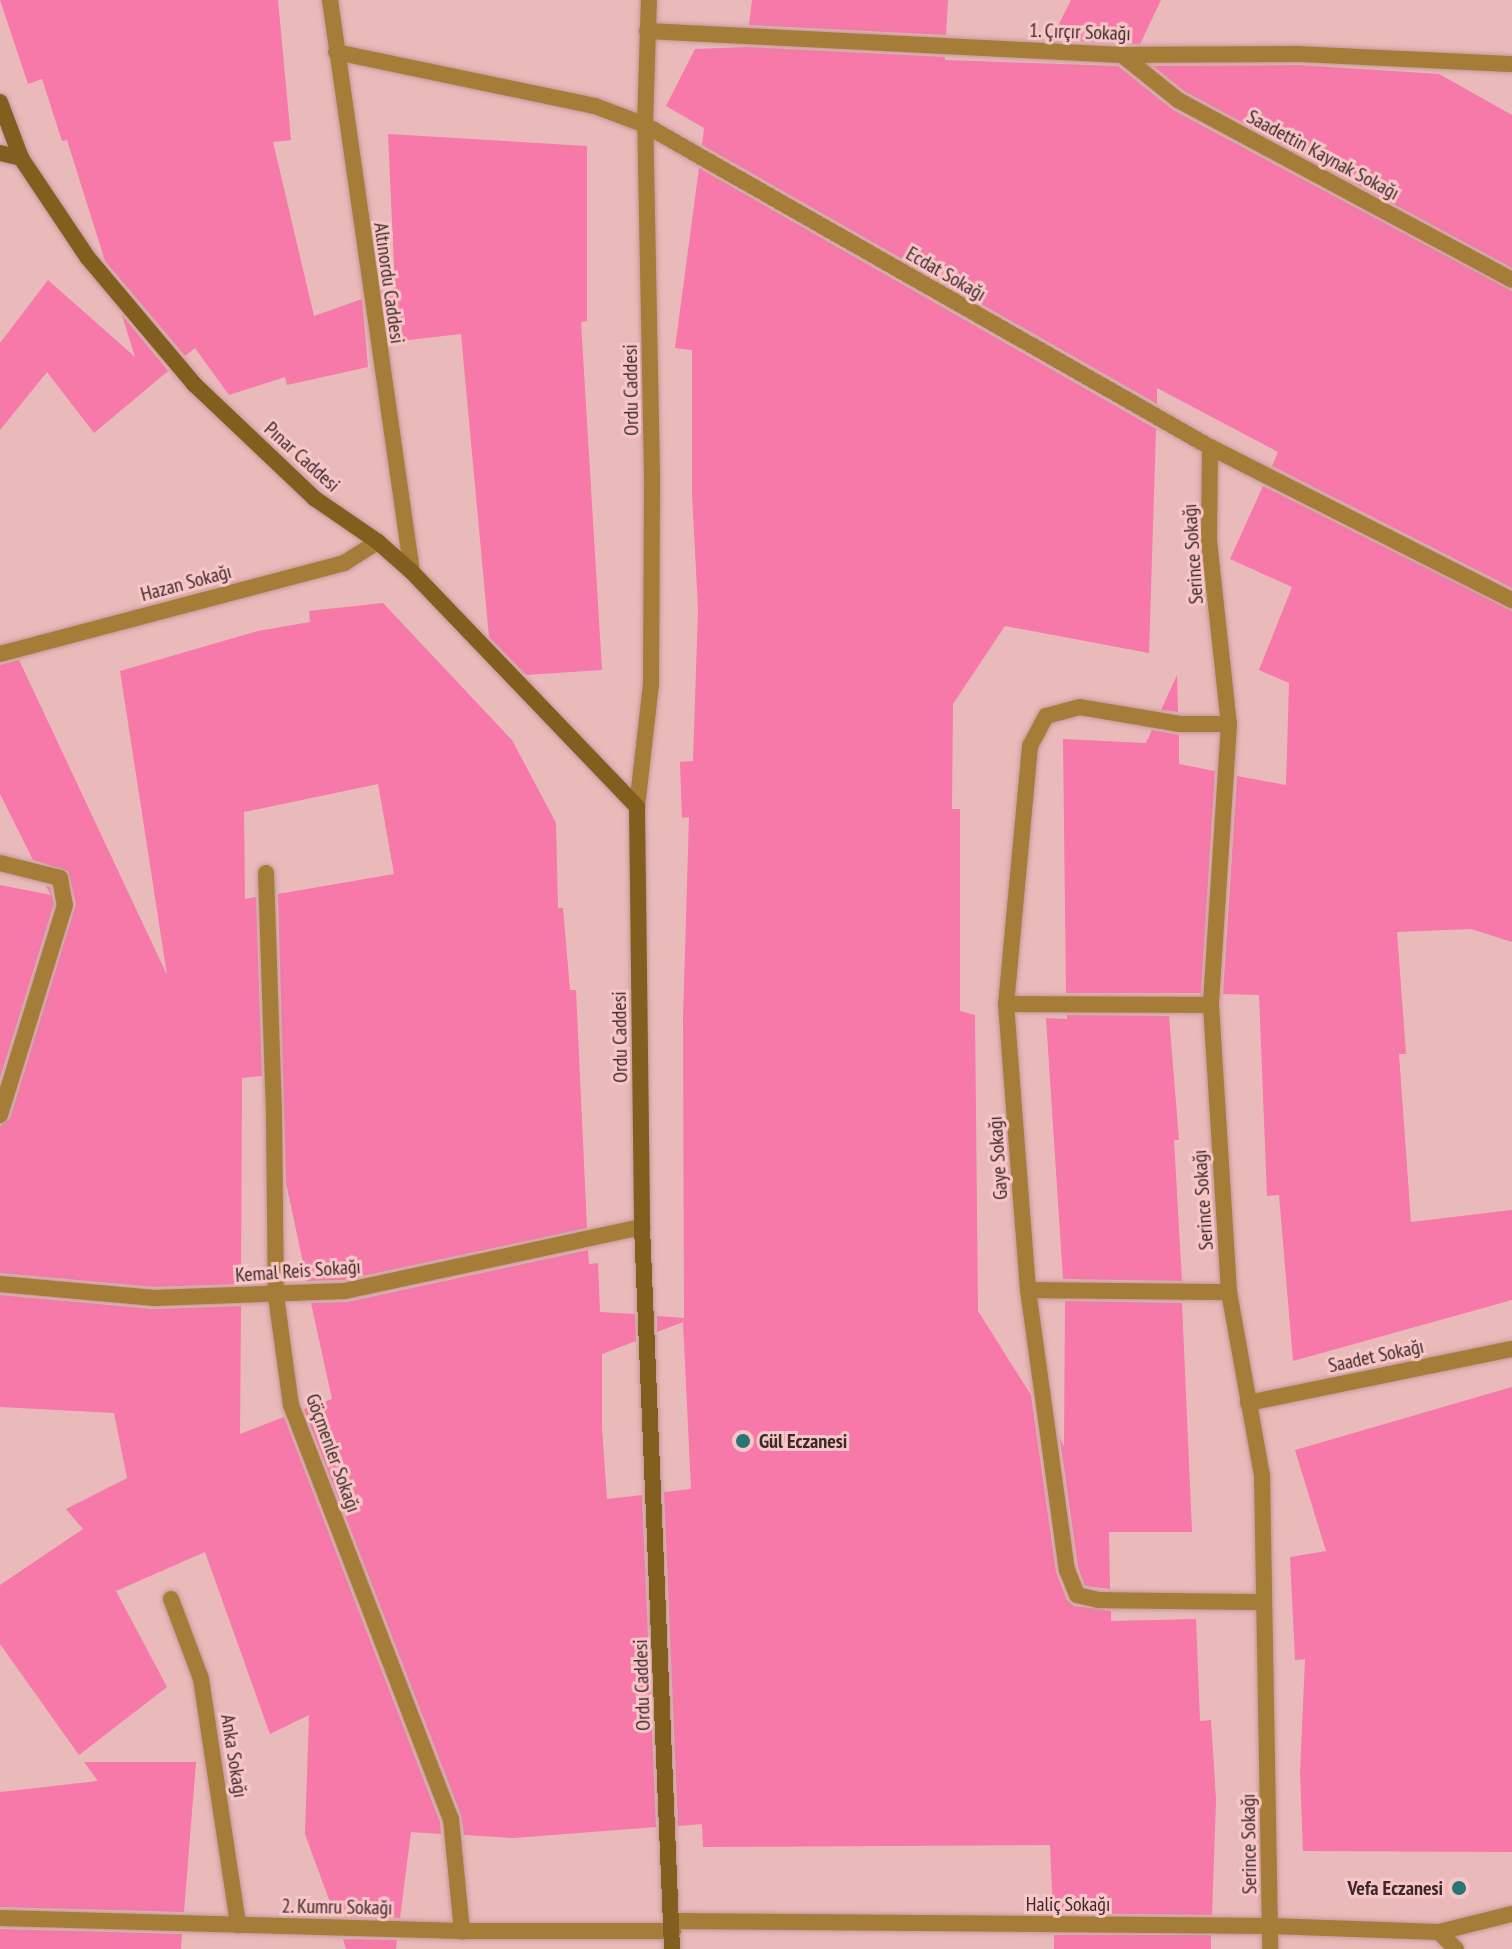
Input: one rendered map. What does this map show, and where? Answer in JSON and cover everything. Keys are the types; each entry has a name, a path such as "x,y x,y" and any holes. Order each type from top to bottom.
{"main road":[{"name":"Pınar Caddesi","path":"0,102 21,158 88,258 194,384 314,498 378,542 412,572 637,807"},
{"path":"0,153 21,158"},
{"name":"Ordu Caddesi","path":"637,807 642,1227 672,1949"}],"street":[{"name":"Altınordu Caddesi","path":"330,0 412,572"},
{"name":"Ordu Caddesi","path":"637,807 651,669 652,475 645,125 649,0"},
{"name":"1. Çırçır Sokağı","path":"647,31 1122,55 1299,54 1512,64"},
{"name":"Ecdat Sokağı","path":"336,52 595,106 645,125 1210,447 1512,600"},
{"name":"Saadettin Kaynak Sokağı","path":"1122,55 1178,100 1512,280"},
{"name":"Serince Sokağı","path":"1210,447 1209,541 1229,724 1211,1005 1229,1292 1262,1475 1270,1949"},
{"name":"Hazan Sokağı","path":"0,654 344,563 378,542"},
{"name":"Gaye Sokağı","path":"1229,724 1180,724 1080,707 1046,716 1030,746 1006,1004 1028,1290 1067,1570 1077,1595 1098,1600 1264,1602"},
{"path":"0,863 60,878 65,905 0,1115"},
{"name":"Göçmenler Sokağı","path":"266,873 276,1296 291,1405 451,1819 462,1931"},
{"path":"1006,1004 1211,1005"},
{"name":"Kemal Reis Sokağı","path":"0,1284 154,1298 276,1296 345,1291 642,1227"},
{"path":"1028,1290 1229,1292"},
{"name":"Saadet Sokağı","path":"1248,1403 1512,1349"},
{"name":"Anka Sokağı","path":"171,1599 201,1679 238,1925"},
{"name":"Haliç Sokağı","path":"673,1926 1270,1926 1439,1932 1512,1914"},
{"name":"2. Kumru Sokağı","path":"0,1918 462,1931 673,1926"},
{"path":"1439,1932 1456,1949"}],"building":[{"path":"0,0 278,0 291,140 273,142 314,316 362,299 368,367 287,385 285,377 229,395 195,348 185,356 105,261 67,140 62,141 42,79 28,84"},
{"path":"752,0 948,0 946,35 749,25"},
{"path":"1071,0 1161,0 1140,44 1051,40"},
{"path":"747,47 945,57 945,60 1118,66 1173,110 1512,291 1512,588 1272,466 1278,452 1157,388 1157,404 702,145 704,128 666,106 695,49"},
{"path":"1299,65 1439,74 1512,115 1512,268 1184,91 1153,66"},
{"path":"388,134 587,146 587,321 581,322 602,670 526,675 489,637 461,334 390,342 383,292 395,288"},
{"path":"699,168 1156,429 1149,653 1005,626 953,704 952,809 960,809 960,1011 975,1015 978,1311 1031,1395 1056,1572 1067,1600 1074,1606 1111,1611 1111,1621 1196,1619 1200,1721 1211,1720 1216,1800 1212,1915 1053,1913 1050,1845 703,1847 702,1824 678,1826 664,1492 691,1489 683,1322 657,1332 657,1316 684,1318 683,1018 689,817 682,818 680,762 693,761 698,609 692,494 692,350 675,348"},
{"path":"48,280 135,357 122,315 168,371 94,433 47,372 0,430 0,343"},
{"path":"1263,486 1512,611 1512,942 1471,929 1397,932 1406,1054 1399,1054 1411,1222 1512,1210 1512,1300 1293,1361 1279,1195 1267,1196 1259,995 1223,994 1237,776 1286,785 1289,683 1259,670 1292,587 1230,559"},
{"path":"383,603 512,740 556,823 558,908 563,908 570,990 576,990 587,1228 344,1280 307,1281 286,1183 278,894 394,874 378,784 244,812 245,899 256,897 262,1076 242,1078 241,1284 154,1287 0,1273 0,1126 10,1118 76,904 68,871 33,860 0,794 0,665 19,660 167,975 120,671 258,631 310,622 309,611"},
{"path":"1177,675 1178,712 1161,710"},
{"path":"1152,730 1179,735 1179,764 1215,771 1201,993 1066,993 1063,739 1146,743"},
{"path":"0,885 51,895 46,886 50,887 54,904 0,1078"},
{"path":"1067,1015 1169,1016 1179,1140 1174,1140 1182,1281 1063,1279 1046,1018 1067,1019"},
{"path":"588,1250 589,1264 598,1263 600,1312 635,1314 636,1341 602,1354 602,1428 607,1499 642,1495 656,1827 514,1838 464,1835 461,1815 304,1409 332,1399 311,1303 347,1302"},
{"path":"0,1295 153,1309 241,1306 240,1434 284,1417 440,1822 441,1834 411,1832 400,1918 335,1916 305,1834 309,1715 270,1734 205,1552 116,1591 167,1687 79,1755 0,1644 0,1585 83,1529 66,1509 127,1478 114,1413 0,1407"},
{"path":"1065,1301 1182,1303 1192,1532 1109,1532 1110,1589 1085,1586 1078,1567 1060,1439 1064,1446"},
{"path":"1512,1387 1512,1852 1303,1851 1300,1773 1305,1659 1295,1660 1290,1557 1326,1551 1295,1450"},
{"path":"84,1762 196,1762 184,1912 0,1907 0,1792 98,1781"},
{"path":"0,1929 182,1934 181,1949 0,1949"},
{"path":"1054,1935 1211,1935 1211,1949 1054,1949"},
{"path":"343,1939 397,1940 396,1949 346,1949"}],"place":[{"name":"Gül Eczanesi","path":"743,1441"},
{"name":"Vefa Eczanesi","path":"1459,1888"}]}
